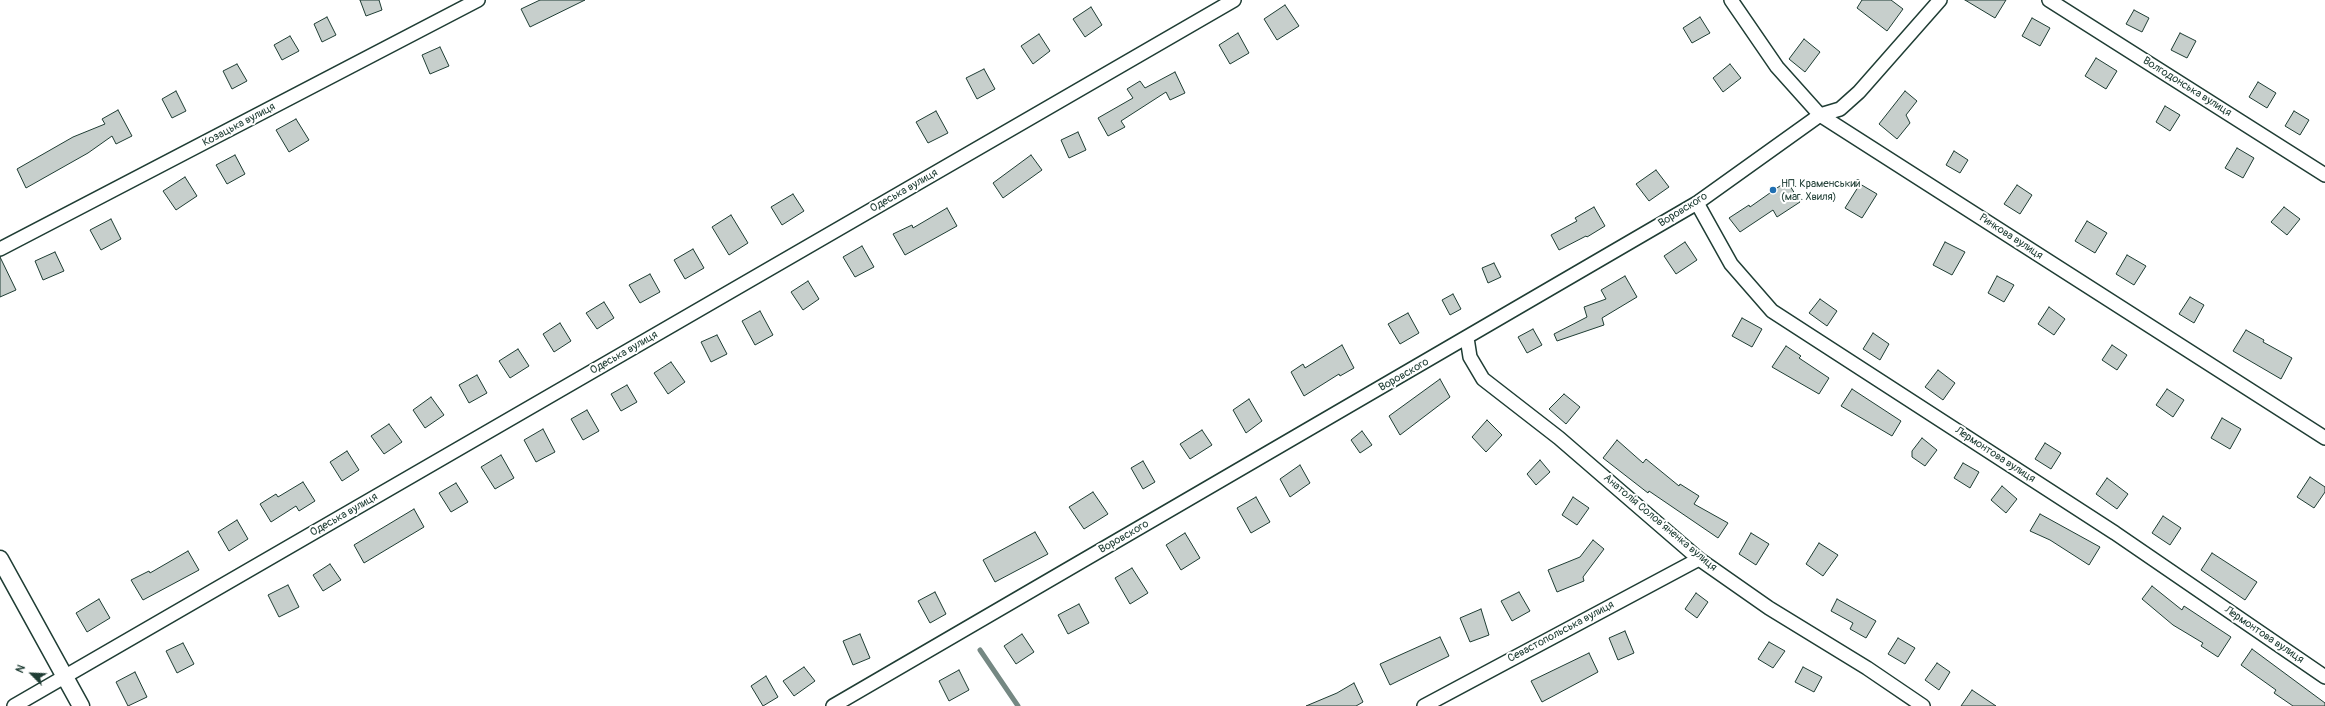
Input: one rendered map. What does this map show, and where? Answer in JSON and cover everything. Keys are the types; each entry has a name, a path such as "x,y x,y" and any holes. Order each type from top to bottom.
{"street":[{"name":"Козацька вулиця","path":"0,249 478,0"},
{"name":"Одеська вулиця","path":"14,706 1234,0"},
{"name":"Ринкова вулиця","path":"1731,0 1777,67 1820,115 2325,438"},
{"name":"Воровского","path":"833,706 1697,203 1820,115 1840,108 1859,92 1940,0"},
{"name":"Волгодонська вулиця","path":"2049,0 2325,175"},
{"name":"Лермонтова вулиця","path":"1697,203 1731,264 1772,311 2115,533 2325,677"},
{"name":"Анатолія Солов'яненка вулиця","path":"1467,338 1470,357 1483,379 1559,438 1699,559 1770,608 1867,668 1923,706"},
{"path":"0,559 81,706"},
{"name":"Севастопольська вулиця","path":"1424,706 1699,559"}],"building":[{"path":"360,0 379,0 382,10 366,16"},
{"path":"540,0 585,0 530,27 521,9"},
{"path":"1862,0 1891,0 1903,9 1887,31 1857,8"},
{"path":"1965,0 2006,0 1995,18"},
{"path":"1285,5 1299,26 1277,40 1264,19"},
{"path":"1091,7 1102,25 1085,37 1073,19"},
{"path":"2134,10 2149,18 2142,32 2126,24"},
{"path":"327,17 336,35 322,42 314,24"},
{"path":"1700,17 1710,33 1692,43 1683,28"},
{"path":"2032,18 2050,28 2040,46 2022,36"},
{"path":"1238,33 1249,53 1230,64 1219,45"},
{"path":"2180,33 2196,41 2187,58 2171,50"},
{"path":"1039,34 1050,51 1033,64 1021,46"},
{"path":"290,36 299,51 282,60 274,45"},
{"path":"1804,39 1820,52 1805,72 1789,59"},
{"path":"440,47 449,66 430,74 422,55"},
{"path":"2096,58 2117,71 2106,89 2085,76"},
{"path":"237,64 247,81 232,89 223,71"},
{"path":"1730,64 1741,78 1723,92 1713,78"},
{"path":"984,69 995,89 977,99 966,78"},
{"path":"1175,72 1185,93 1170,100 1166,92 1121,121 1125,127 1108,136 1098,118 1133,98 1127,89 1140,81 1145,88"},
{"path":"2258,82 2276,93 2267,108 2249,97"},
{"path":"176,91 186,111 172,118 162,99"},
{"path":"1905,91 1917,101 1906,115 1910,123 1897,139 1879,124"},
{"path":"2165,106 2180,115 2170,131 2156,122"},
{"path":"118,110 132,136 116,144 112,136 88,153 26,188 17,169 73,137 105,124 102,119"},
{"path":"936,111 948,133 928,143 916,122"},
{"path":"2294,111 2309,120 2300,135 2285,126"},
{"path":"296,119 309,140 289,152 276,130"},
{"path":"1078,132 1086,150 1069,158 1061,140"},
{"path":"2237,148 2254,158 2243,178 2225,168"},
{"path":"1954,151 1968,160 1960,173 1946,165"},
{"path":"235,155 245,174 227,184 216,165"},
{"path":"1031,155 1042,170 1003,198 993,183"},
{"path":"1656,170 1669,187 1649,201 1636,184"},
{"path":"185,177 197,196 176,210 163,191"},
{"path":"1787,181 1800,202 1777,217 1773,210 1740,232 1729,218 1749,205 1750,207"},
{"path":"1860,184 1877,194 1862,218 1845,208"},
{"path":"2017,185 2032,195 2020,214 2004,204"},
{"path":"793,194 804,211 782,225 771,207"},
{"path":"1594,207 1605,226 1587,237 1586,236 1559,250 1551,235 1577,221 1575,218"},
{"path":"2284,207 2300,219 2287,235 2271,222"},
{"path":"947,208 957,226 905,255 893,234 912,225 913,228"},
{"path":"731,215 748,243 729,255 712,227"},
{"path":"111,219 121,239 101,250 90,230"},
{"path":"2087,221 2107,233 2095,253 2075,241"},
{"path":"1685,242 1697,260 1676,274 1664,256"},
{"path":"1945,242 1965,252 1952,275 1933,265"},
{"path":"862,246 874,267 855,277 843,257"},
{"path":"693,249 704,268 685,279 674,260"},
{"path":"55,252 64,271 43,280 35,261"},
{"path":"2127,255 2146,266 2134,285 2116,274"},
{"path":"0,257 16,290 0,297"},
{"path":"1494,263 1501,277 1488,283 1482,268"},
{"path":"650,274 660,292 640,303 629,285"},
{"path":"1625,276 1637,297 1602,318 1604,325 1557,341 1554,334 1587,317 1584,307 1606,299 1601,290"},
{"path":"1997,276 2014,285 2004,302 1988,293"},
{"path":"808,281 819,299 803,310 791,292"},
{"path":"1453,294 1461,309 1450,315 1442,300"},
{"path":"2190,297 2204,305 2194,323 2179,314"},
{"path":"1820,299 1837,311 1827,326 1809,313"},
{"path":"604,302 614,318 597,329 586,313"},
{"path":"2049,307 2065,319 2054,335 2038,324"},
{"path":"760,311 773,335 755,345 742,321"},
{"path":"1408,313 1419,333 1400,344 1388,324"},
{"path":"1742,318 1762,329 1752,347 1732,336"},
{"path":"560,323 571,341 554,352 543,334"},
{"path":"1533,329 1542,345 1527,353 1518,337"},
{"path":"2246,330 2264,340 2263,342 2292,358 2281,379 2233,351"},
{"path":"1873,333 1889,344 1880,360 1863,349"},
{"path":"717,335 727,354 711,362 701,342"},
{"path":"1342,345 1354,368 1340,376 1339,374 1304,396 1291,372 1303,364 1305,368"},
{"path":"2112,345 2127,355 2117,370 2102,360"},
{"path":"1786,346 1801,356 1799,358 1829,378 1819,394 1772,367"},
{"path":"518,349 529,366 510,378 499,361"},
{"path":"671,362 685,382 668,394 654,373"},
{"path":"1938,370 1955,383 1943,400 1925,387"},
{"path":"477,375 487,393 469,403 459,385"},
{"path":"1440,379 1450,397 1400,435 1389,416"},
{"path":"627,385 637,402 621,411 611,394"},
{"path":"1852,389 1901,421 1892,436 1841,406"},
{"path":"2167,389 2184,400 2173,417 2156,405"},
{"path":"1564,394 1580,407 1566,424 1549,409"},
{"path":"431,397 444,415 425,428 413,410"},
{"path":"1249,399 1262,421 1246,433 1233,410"},
{"path":"587,410 599,431 583,440 571,419"},
{"path":"2222,418 2241,429 2230,449 2211,438"},
{"path":"1487,420 1502,435 1486,452 1472,437"},
{"path":"389,424 402,442 384,454 371,436"},
{"path":"543,429 555,452 536,462 524,440"},
{"path":"1202,430 1212,445 1190,459 1180,444"},
{"path":"1362,431 1372,445 1360,453 1351,440"},
{"path":"1922,438 1937,450 1925,466 1912,457 1912,451"},
{"path":"1617,440 1643,463 1646,459 1679,486 1680,484 1699,496 1694,504 1728,523 1718,538 1649,491 1648,493 1603,458"},
{"path":"2045,443 2061,453 2051,469 2035,459"},
{"path":"347,451 359,470 342,481 330,462"},
{"path":"501,455 514,478 495,489 481,467"},
{"path":"1540,460 1550,472 1536,485 1527,474"},
{"path":"1143,461 1155,482 1143,489 1131,468"},
{"path":"1963,463 1979,472 1970,488 1954,478"},
{"path":"1300,465 1310,483 1290,497 1280,479"},
{"path":"2310,477 2325,487 2325,492 2314,508 2297,497"},
{"path":"2107,478 2128,494 2117,509 2096,494"},
{"path":"303,482 315,501 299,511 296,506 271,522 260,504 276,494 278,497"},
{"path":"456,483 468,502 451,512 439,493"},
{"path":"2002,486 2017,499 2006,513 1991,500"},
{"path":"1093,492 1108,514 1084,529 1069,507"},
{"path":"1256,497 1270,522 1251,533 1237,508"},
{"path":"1573,497 1589,508 1577,525 1562,515"},
{"path":"414,509 424,527 364,563 354,545"},
{"path":"2040,514 2100,547 2089,565 2050,540 2030,531"},
{"path":"2163,516 2181,528 2170,545 2152,533"},
{"path":"237,520 248,539 229,551 218,532"},
{"path":"1035,532 1048,554 995,582 983,560"},
{"path":"1185,533 1200,558 1181,570 1166,545"},
{"path":"1751,533 1769,544 1756,565 1739,554"},
{"path":"1593,540 1604,549 1583,577 1584,581 1557,592 1548,570 1580,557"},
{"path":"1819,543 1838,555 1823,576 1806,564"},
{"path":"188,551 199,570 143,600 131,580 149,571 150,573"},
{"path":"2212,553 2257,582 2245,600 2201,570"},
{"path":"330,564 341,580 323,591 313,575"},
{"path":"1132,568 1148,593 1130,604 1115,578"},
{"path":"288,585 299,607 279,617 268,595"},
{"path":"2152,586 2182,610 2184,606 2231,637 2218,657 2201,646 2203,643 2173,625 2142,599"},
{"path":"935,592 946,614 930,623 918,601"},
{"path":"1519,592 1530,611 1512,621 1501,601"},
{"path":"1696,593 1708,602 1697,618 1685,609"},
{"path":"99,599 110,618 87,632 76,613"},
{"path":"1837,599 1876,621 1866,638 1850,629 1853,623 1831,611"},
{"path":"1079,604 1089,623 1068,634 1058,615"},
{"path":"1481,609 1489,635 1470,642 1460,618"},
{"path":"1625,631 1634,653 1618,660 1609,638"},
{"path":"860,634 870,658 853,665 843,641"},
{"path":"1022,634 1034,652 1016,664 1004,646"},
{"path":"1440,637 1449,656 1390,685 1380,664"},
{"path":"1898,638 1915,648 1905,664 1888,654"},
{"path":"1769,642 1785,651 1773,668 1758,659"},
{"path":"183,643 194,664 177,673 166,651"},
{"path":"2252,649 2325,703 2325,706 2293,706 2274,693 2276,690 2241,665"},
{"path":"1589,653 1598,672 1542,702 1531,681"},
{"path":"1937,663 1950,672 1939,690 1925,680"},
{"path":"804,667 815,681 794,696 783,681"},
{"path":"1803,667 1822,677 1814,692 1795,682"},
{"path":"959,670 969,690 949,701 939,681"},
{"path":"135,672 147,697 128,706 116,682"},
{"path":"766,676 778,697 763,706 751,686"},
{"path":"1354,683 1363,702 1356,706 1306,706 1337,693"},
{"path":"1972,690 1996,706 1961,706"}],"waterway":[{"path":"980,650 1018,706"}],"place":[{"name":"НП. Краменський (маг. Хвиля)","path":"1773,190"}]}
